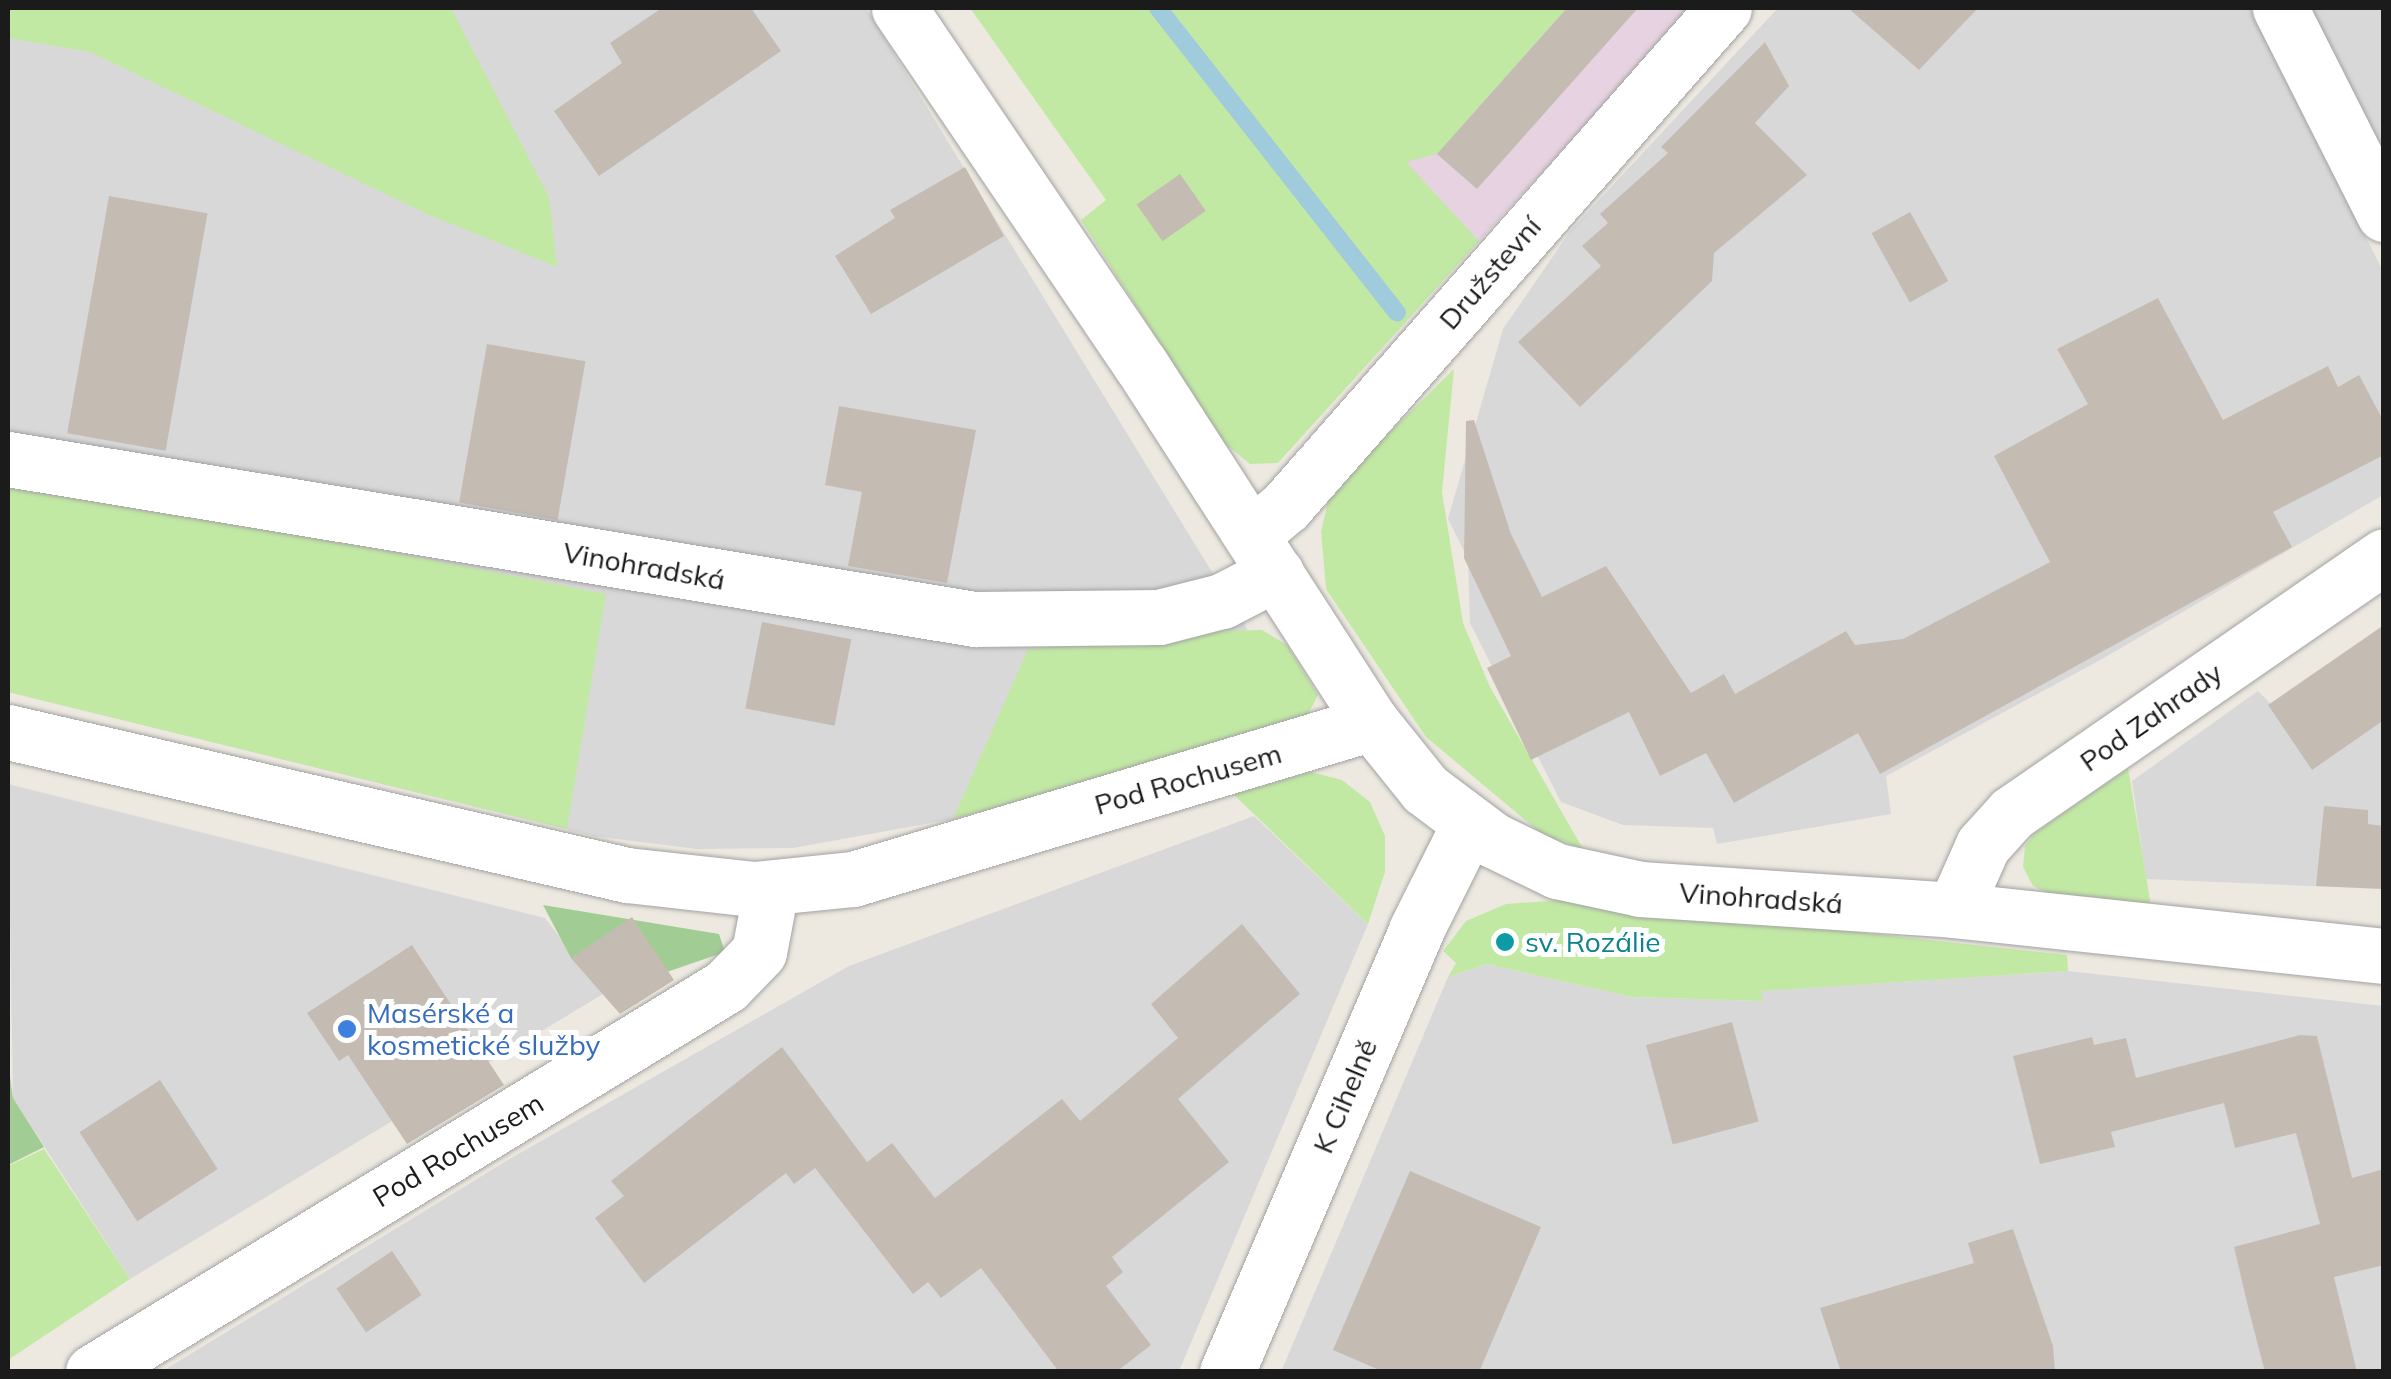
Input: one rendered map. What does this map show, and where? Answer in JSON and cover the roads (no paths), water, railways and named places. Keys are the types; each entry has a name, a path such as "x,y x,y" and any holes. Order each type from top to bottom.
{"street":[{"name":"Vinohradská","path":"899,8 1265,554 1372,723 1406,770 1469,824 1558,871 1640,889 1954,910 2384,956"},
{"name":"Družstevní","path":"1265,554 1298,492 1724,8"},
{"path":"2280,8 2384,214"},
{"name":"Vinohradská","path":"8,459 975,619 1159,617 1210,605 1265,554"},
{"name":"Pod Zahrady","path":"1954,910 1982,845 2012,813 2384,556"},
{"name":"Pod Rochusem","path":"8,732 628,874 771,889 853,878 1372,723"},
{"name":"K Cihelně","path":"1227,1372 1416,930 1469,824"},
{"name":"Pod Rochusem","path":"93,1372 726,986 758,952 771,889"}],"waterway":[{"path":"1158,8 1397,313"}],"place":[{"name":"sv. Rozálie","path":"1505,942"},
{"name":"Masérské a kosmetické služby","path":"347,1029"}]}
